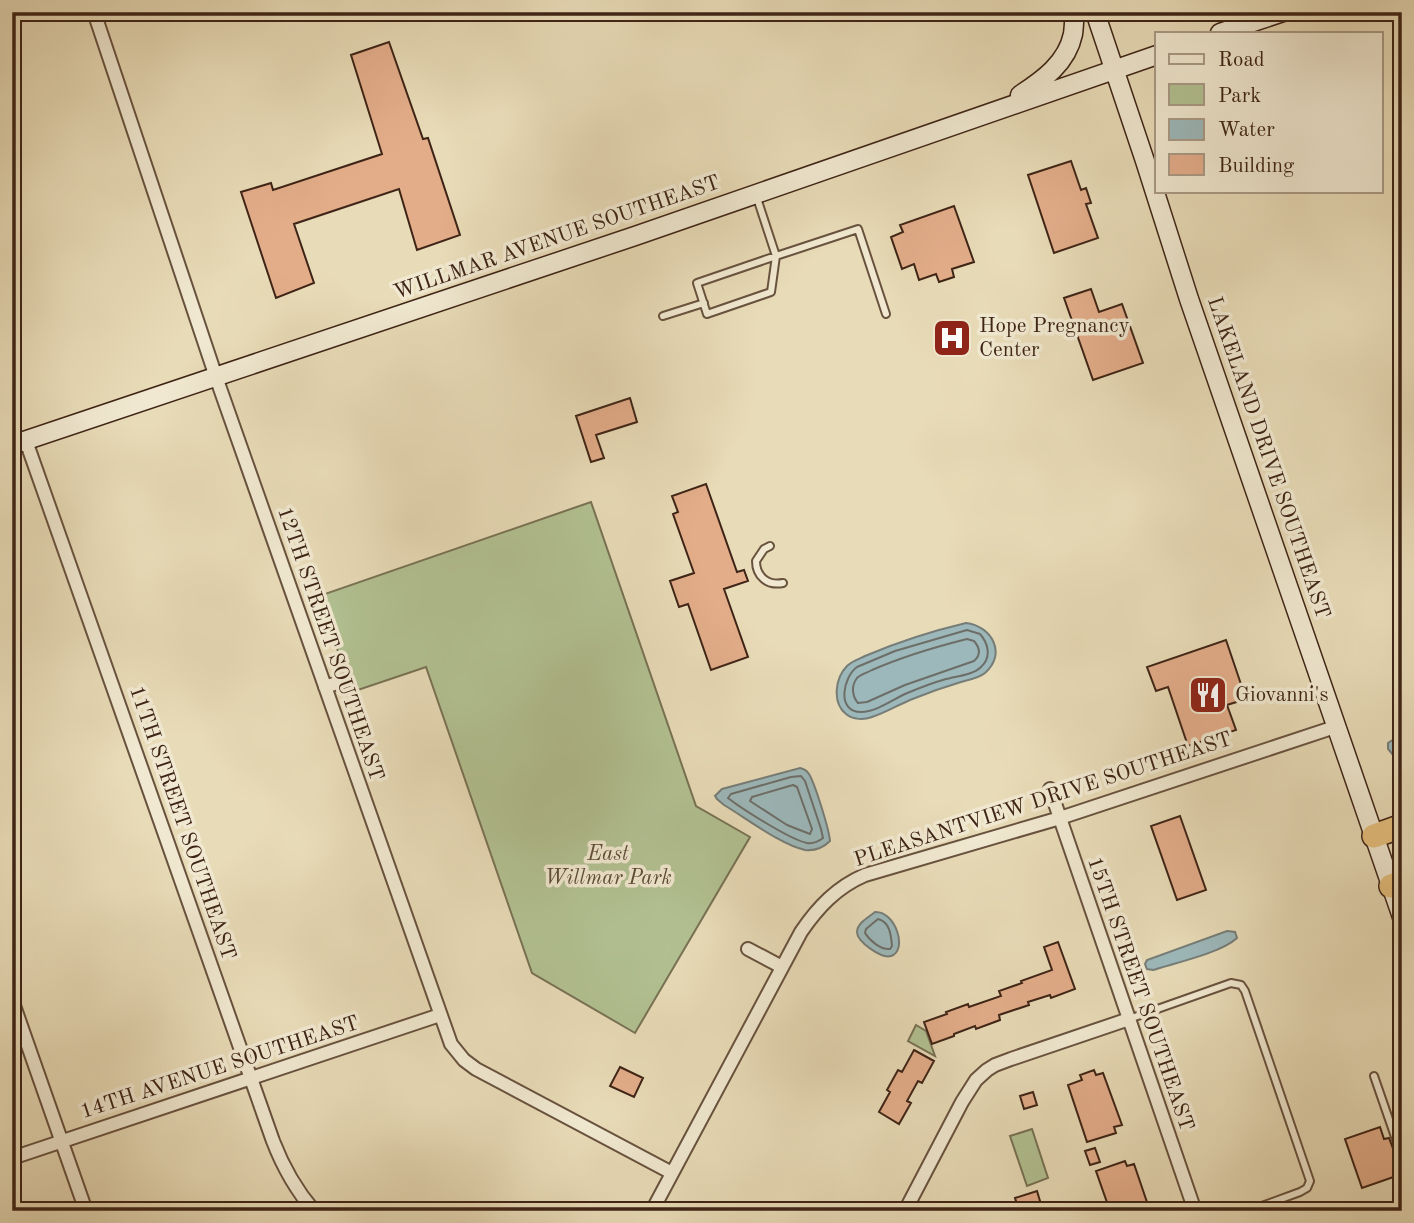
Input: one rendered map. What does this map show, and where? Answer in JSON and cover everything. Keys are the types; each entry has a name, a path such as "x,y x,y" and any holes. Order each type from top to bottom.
{"highway":[{"path":"1374,836 1402,826"}],"main road":[{"path":"982,116 1038,83 1061,61 1073,34 1075,12"},
{"name":"LAKELAND DRIVE SOUTHEAST","path":"1095,12 1335,727 1374,836 1396,884 1402,917"},
{"path":"1223,32 1283,12"},
{"name":"WILLMAR AVENUE SOUTHEAST","path":"19,443 756,194 1155,56"}],"street":[{"name":"12TH STREET SOUTHEAST","path":"94,12 216,377 451,1044 476,1069 672,1173"},
{"name":"11TH STREET SOUTHEAST","path":"19,443 279,1157 296,1188 314,1211"},
{"path":"325,687 346,680"},
{"name":"PLEASANTVIEW DRIVE SOUTHEAST","path":"652,1211 810,919 830,896 852,880 1060,818 1335,727"},
{"name":"15TH STREET SOUTHEAST","path":"1050,789 1195,1211"},
{"path":"748,949 782,967"},
{"path":"12,1000 86,1211"},
{"name":"14TH AVENUE SOUTHEAST","path":"12,1158 440,1016"},
{"path":"905,1211 962,1102 984,1073 1011,1059 1129,1019"}],"lane":[{"path":"756,194 776,256 771,292 707,314 697,283 776,256 858,229 886,314"},
{"path":"663,316 704,303"},
{"path":"770,546 759,555 756,570 764,580 775,584 783,583"},
{"path":"1129,1019 1231,983 1241,985 1245,991 1310,1181 1307,1188 1300,1192 1248,1211"},
{"path":"1374,1076 1402,1157"}],"green space":[{"name":"East Willmar Park","path":"591,502 696,806 750,837 635,1033 532,973 426,667 352,692 319,596"},
{"path":"916,1025 926,1031 935,1056 908,1041"},
{"path":"1032,1129 1048,1178 1027,1186 1010,1136"}],"water":[{"path":"966,623 983,629 996,650 992,666 983,675 923,695 869,718 852,717 842,709 837,697 838,684 843,671 851,663 902,642"},
{"path":"1402,734 1402,757 1394,756 1388,749 1388,743"},
{"path":"800,768 807,771 812,779 829,835 830,841 819,848 805,850 785,843 724,805 715,796 722,789"},
{"path":"875,912 889,918 897,932 899,947 891,956 876,952 858,936 859,926"},
{"path":"1227,931 1235,932 1237,938 1220,948 1153,970 1147,969 1147,960"}],"building":[{"path":"389,42 423,139 428,138 460,235 417,250 399,189 294,224 314,283 276,298 241,192 271,183 273,190 382,154 351,55"},
{"path":"1071,161 1081,190 1086,188 1091,203 1086,204 1098,238 1054,253 1028,175"},
{"path":"954,206 974,262 952,269 954,277 939,282 936,274 919,280 914,264 902,269 891,237 903,232 900,225"},
{"path":"1091,289 1099,312 1122,304 1143,363 1093,380 1064,298"},
{"path":"630,398 637,422 596,435 604,458 591,462 576,416"},
{"path":"706,484 737,572 744,570 748,581 724,589 748,657 711,670 688,604 679,607 670,581 694,573 673,514 678,512 672,496"},
{"name":"Giovanni's","path":"1226,640 1246,699 1227,705 1236,730 1188,746 1168,687 1156,691 1147,667"},
{"path":"1180,816 1206,890 1177,900 1151,826"},
{"path":"1058,942 1075,989 1051,998 1050,995 1028,1002 1029,1005 999,1015 1000,1020 976,1029 975,1026 932,1044 924,1022 968,1004 969,1007 1001,996 999,991 1052,970 1044,947"},
{"path":"914,1050 934,1061 922,1083 918,1081 907,1101 911,1103 899,1124 879,1112 898,1070 902,1072"},
{"path":"620,1067 643,1078 634,1097 610,1086"},
{"path":"1094,1070 1096,1075 1103,1073 1122,1125 1114,1127 1116,1133 1087,1142 1068,1085 1082,1080 1080,1075"},
{"path":"1033,1092 1037,1105 1024,1109 1020,1096"},
{"path":"1380,1127 1384,1139 1389,1138 1400,1162 1402,1174 1362,1188 1345,1139"},
{"path":"1095,1148 1100,1162 1090,1165 1085,1151"},
{"path":"1125,1161 1127,1166 1134,1164 1150,1211 1110,1211 1096,1171"},
{"path":"1037,1191 1043,1211 1019,1211 1015,1198"}],"place":[{"name":"Hope Pregnancy Center","path":"952,338"},
{"name":"Giovanni's","path":"1208,695"}]}
